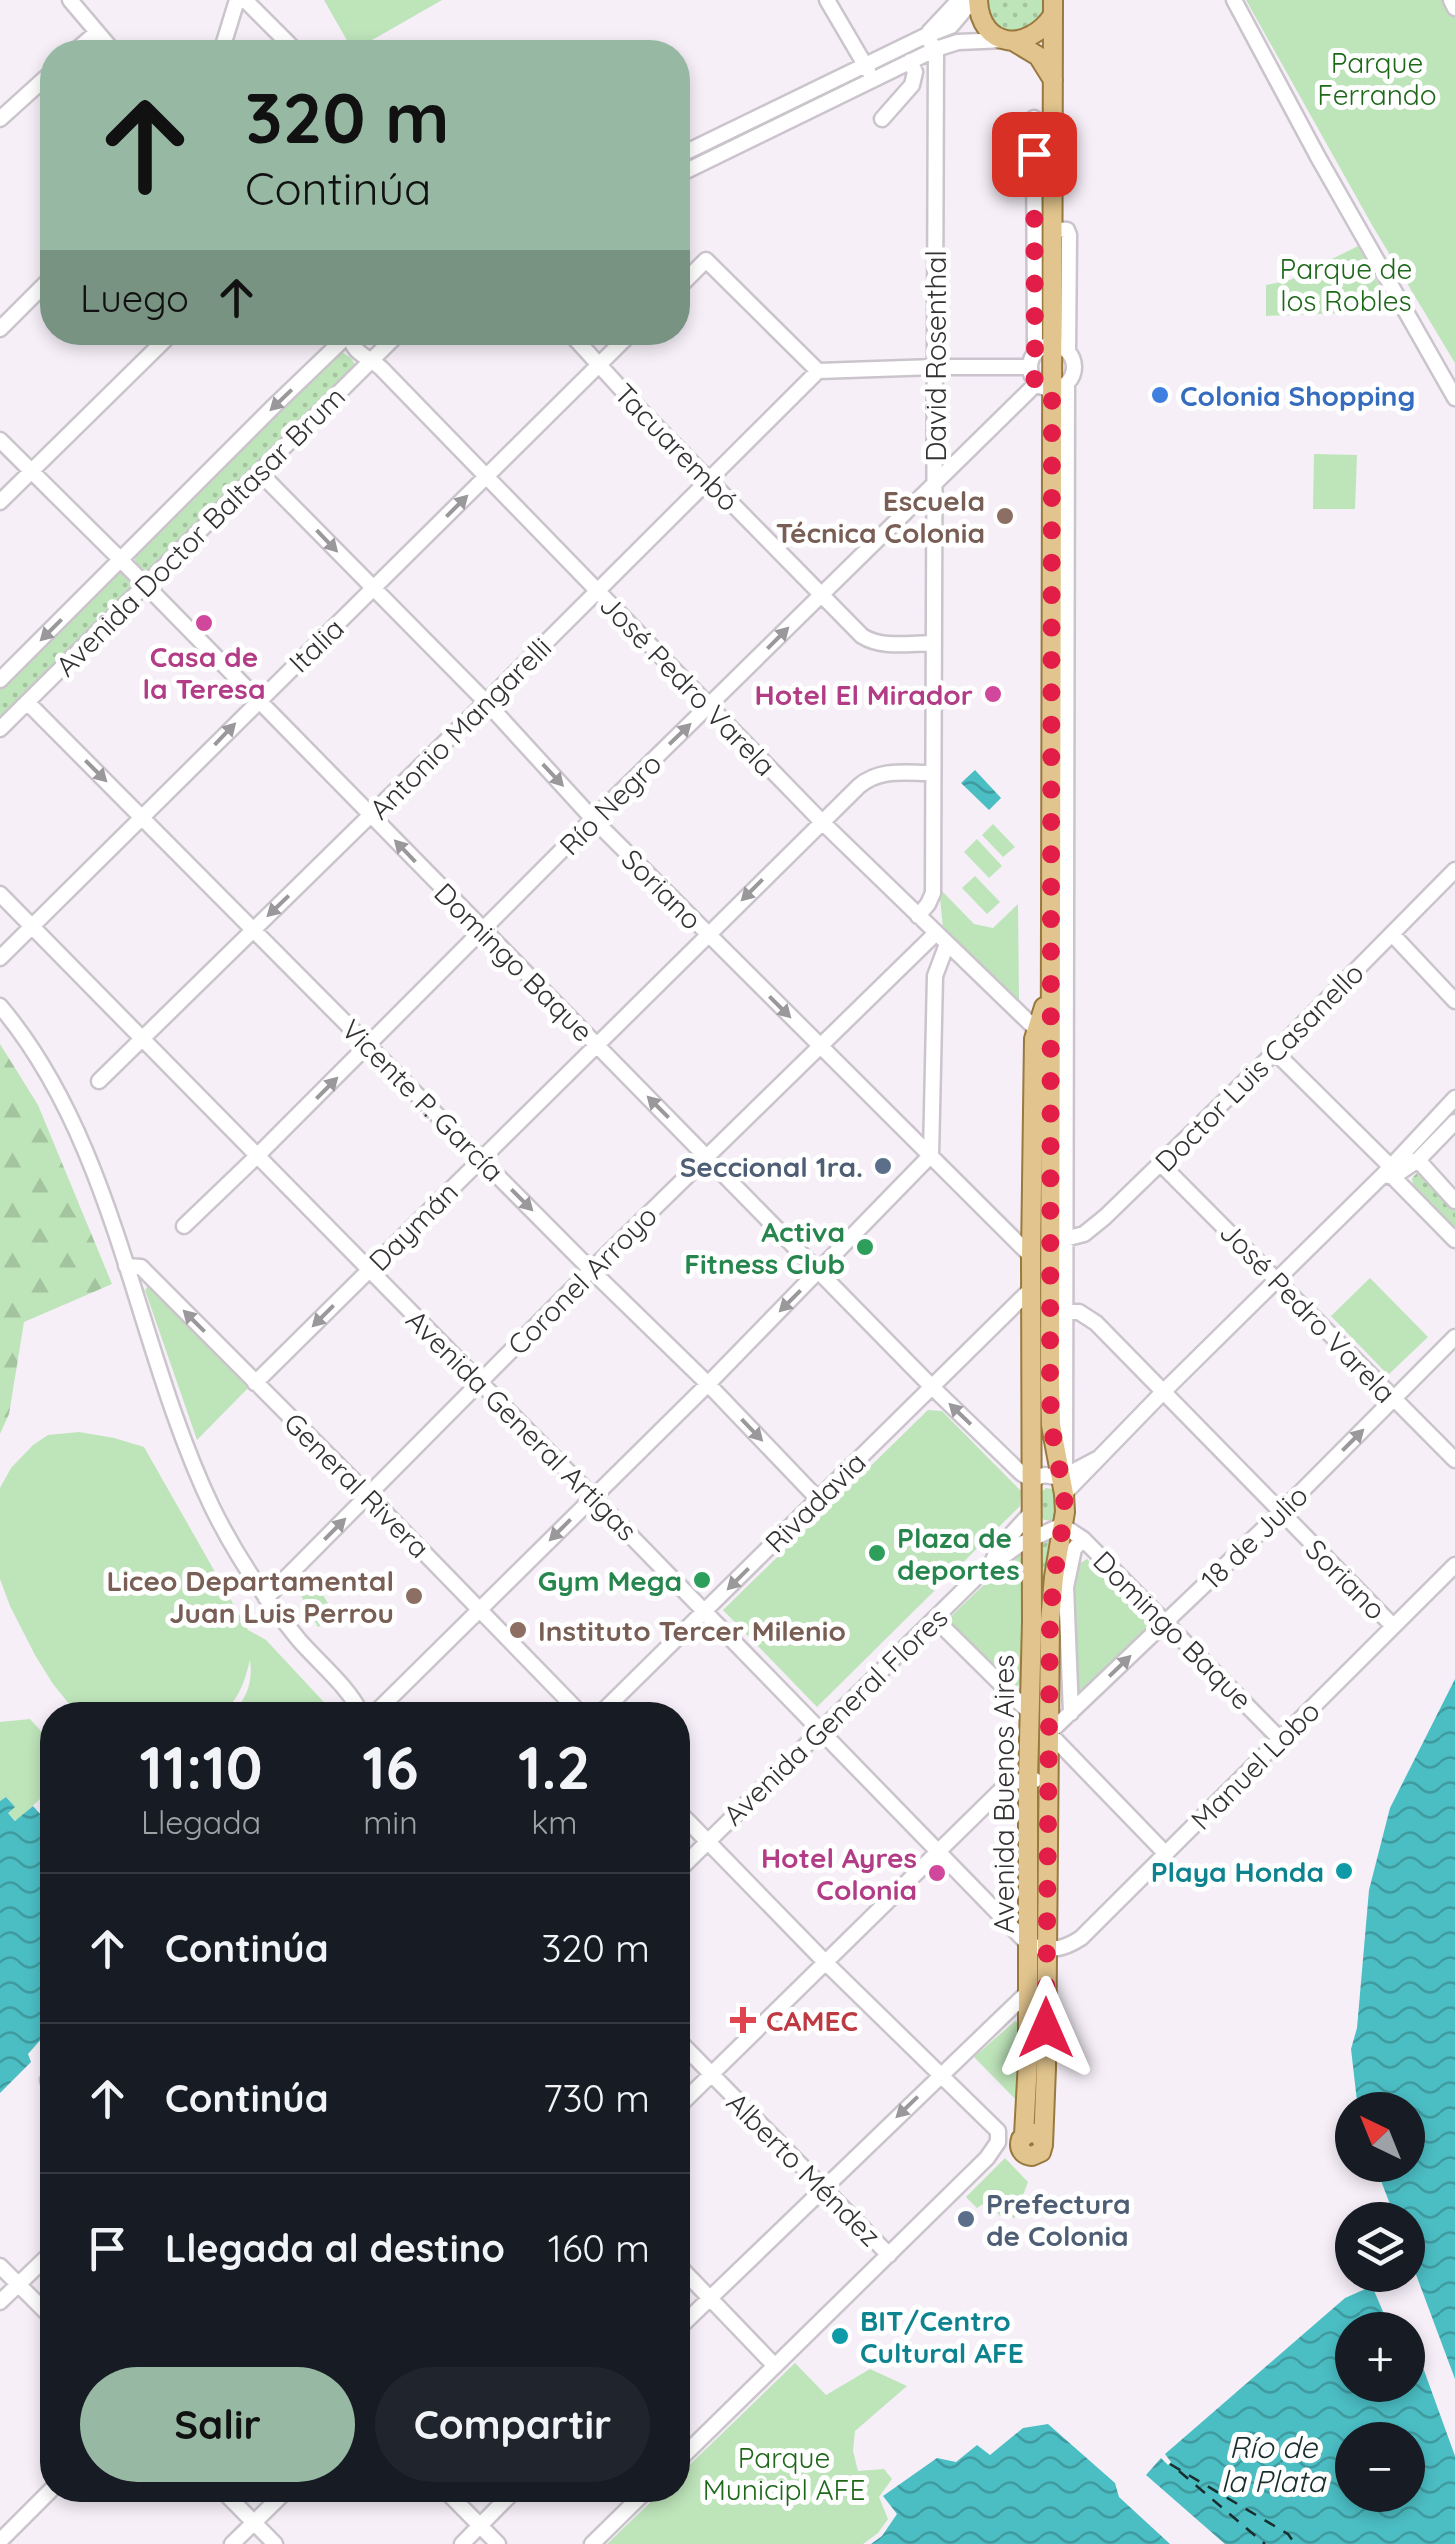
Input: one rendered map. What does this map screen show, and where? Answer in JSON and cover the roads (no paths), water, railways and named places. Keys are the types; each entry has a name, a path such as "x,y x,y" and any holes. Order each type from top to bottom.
{"main road":[{"path":"976,0 985,25 994,34 1034,53 1053,80"},
{"path":"1012,41 1034,36 1044,28 1053,7"},
{"path":"1048,1312 1046,1038 1059,498 1052,385 1046,355 1052,270 1060,230 1043,179 1043,154 1052,110 1053,7"},
{"path":"1048,1312 1031,1289 1031,1256 1049,1237"},
{"name":"Avenida Buenos Aires","path":"1048,1312 1031,1480 1028,1780 1038,1947 1028,1992 1037,2062 1043,2142 1036,2133 1024,2137 1037,2062 1038,1947 1049,1780 1050,1622 1065,1512 1051,1425 1048,1312"}],"street":[{"path":"58,0 83,27 102,40"},
{"path":"70,0 90,21 96,34"},
{"path":"224,40 236,0"},
{"path":"245,0 284,40"},
{"path":"827,0 869,73"},
{"path":"925,36 960,0"},
{"path":"690,169 869,73 925,36 950,26 976,0"},
{"path":"1234,0 1455,398"},
{"path":"1451,0 1455,8"},
{"path":"89,40 96,34"},
{"path":"925,36 936,49"},
{"path":"690,151 869,73 936,49 958,42 1012,41"},
{"name":"David Rosenthal","path":"918,916 933,893 936,49"},
{"path":"882,119 912,85 915,72 910,61"},
{"path":"0,120 40,83"},
{"path":"1043,154 1034,121 1046,120 1052,110"},
{"path":"1043,179 1052,270"},
{"path":"690,276 706,260 818,371 935,367 1046,355 1052,385"},
{"path":"0,329 40,289"},
{"path":"0,502 160,345"},
{"name":"Avenida Doctor Baltasar Brum","path":"0,680 338,345"},
{"name":"José Pedro Varela","path":"352,345 373,360 821,821 1046,1038"},
{"name":"Avenida Doctor Baltasar Brum","path":"0,729 373,360 382,345"},
{"name":"Tacuarembó","path":"580,345 868,640 883,644 934,643"},
{"name":"Italia","path":"0,958 619,345"},
{"name":"Antonio Mangarelli","path":"99,1082 818,371"},
{"name":"Río Negro","path":"184,1226 934,484 1052,385"},
{"name":"Domingo Baque","path":"0,440 931,1386 1031,1480"},
{"name":"Soriano","path":"259,472 486,702 593,819 1031,1256"},
{"path":"1049,1237 1046,1038 1059,558"},
{"name":"Vicente P. García","path":"28,702 818,1499"},
{"name":"Daymán","path":"255,1382 821,821 873,776 932,773"},
{"name":"Doctor Luis Casanello","path":"1049,1237 1078,1237 1090,1230 1162,1164 1455,870"},
{"name":"Avenida General Artigas","path":"0,894 938,1851 1038,1947"},
{"path":"1392,934 1455,1001"},
{"path":"386,1702 820,1272 930,1156 934,976 941,938"},
{"name":"Coronel Arroyo","path":"266,1598 706,1156 902,967 941,938"},
{"path":"902,967 922,963 934,976"},
{"path":"0,1006 32,1050 60,1099 96,1179 190,1459 230,1541 266,1598 356,1702"},
{"path":"1275,1052 1455,1240"},
{"path":"1031,1480 1044,1476 1063,1483 1099,1458 1389,1173 1455,1098"},
{"path":"1389,1173 1418,1160 1455,1122"},
{"path":"1418,1160 1455,1201"},
{"name":"José Pedro Varela","path":"1162,1164 1455,1460"},
{"name":"General Rivera","path":"126,1266 141,1268 569,1702"},
{"name":"Rivadavia","path":"612,1702 1031,1289"},
{"name":"Soriano","path":"1048,1312 1078,1312 1090,1318 1393,1626"},
{"name":"18 de Julio","path":"1049,1733 1280,1513 1455,1337"},
{"name":"Avenida General Flores","path":"690,1859 993,1561 997,1550 1030,1514"},
{"name":"Domingo Baque","path":"1062,1525 1083,1539 1280,1738"},
{"name":"Avenida General Flores","path":"993,1561 1062,1525"},
{"path":"1071,1713 1066,1586 1072,1556 1083,1539"},
{"name":"Manuel Lobo","path":"1038,1947 1066,1948 1081,1938 1455,1565"},
{"path":"935,1619 1030,1713"},
{"path":"1030,1734 1049,1733 1166,1854"},
{"path":"690,2094 1004,1786 1049,1780"},
{"path":"690,1824 998,2131 1016,2132 1024,2137"},
{"path":"690,2318 1028,1992"},
{"name":"Alberto Méndez","path":"690,2052 889,2255"},
{"path":"690,2448 987,2158 998,2142 998,2131"},
{"path":"987,2158 1024,2137"},
{"path":"0,2302 40,2264"},
{"path":"0,2266 40,2306"},
{"path":"690,2277 776,2366"},
{"path":"0,2541 40,2501"},
{"path":"234,2502 275,2544"},
{"path":"232,2544 275,2502"},
{"path":"456,2502 498,2544"},
{"path":"462,2544 503,2502"},
{"path":"592,2544 635,2502"}],"water":[{"path":"975,770 1001,798 989,810 961,783"},
{"path":"1455,1679 1455,2379 1423,2292 1425,2202 1389,2202 1381,2182 1425,2182 1425,2092 1356,2092 1351,2049 1357,2028 1369,1890 1390,1808"},
{"path":"6,1797 15,1807 8,1813 15,1821 33,1806 40,1814 40,2040 28,2054 31,2062 0,2093 0,1801"},
{"name":"Río de la Plata","path":"1358,2292 1375,2292 1383,2312 1335,2312 1335,2402 1425,2402 1425,2373 1455,2456 1455,2544 1225,2544 1146,2475 1161,2458 1168,2465 1171,2462 1165,2454 1345,2298"},
{"name":"Río de la Plata","path":"1048,2424 1115,2483 1119,2497 1170,2544 871,2544 882,2536 897,2514 883,2496 937,2458 956,2462 977,2445 990,2455 1023,2428"}],"place":[{"name":"Colonia Shopping","path":"1160,395"},
{"name":"Escuela Técnica Colonia","path":"1005,516"},
{"name":"Casa de la Teresa","path":"204,623"},
{"name":"Hotel El Mirador","path":"993,694"},
{"name":"Seccional 1ra.","path":"883,1166"},
{"name":"Activa Fitness Club","path":"865,1247"},
{"name":"Plaza de deportes","path":"877,1553"},
{"name":"Gym Mega","path":"702,1580"},
{"name":"Liceo Departamental Juan Luis Perrou","path":"414,1596"},
{"name":"Instituto Tercer Milenio","path":"518,1630"},
{"name":"Playa Honda","path":"1344,1871"},
{"name":"Hotel Ayres Colonia","path":"937,1873"},
{"name":"CAMEC","path":"743,2020"},
{"name":"Prefectura de Colonia","path":"966,2219"},
{"name":"BIT/Centro Cultural AFE","path":"840,2336"}],"park label":[{"name":"Parque Ferrando","path":"1377,78"},
{"name":"Parque de los Robles","path":"1346,284"},
{"name":"Parque Municipl AFE","path":"784,2473"}]}
